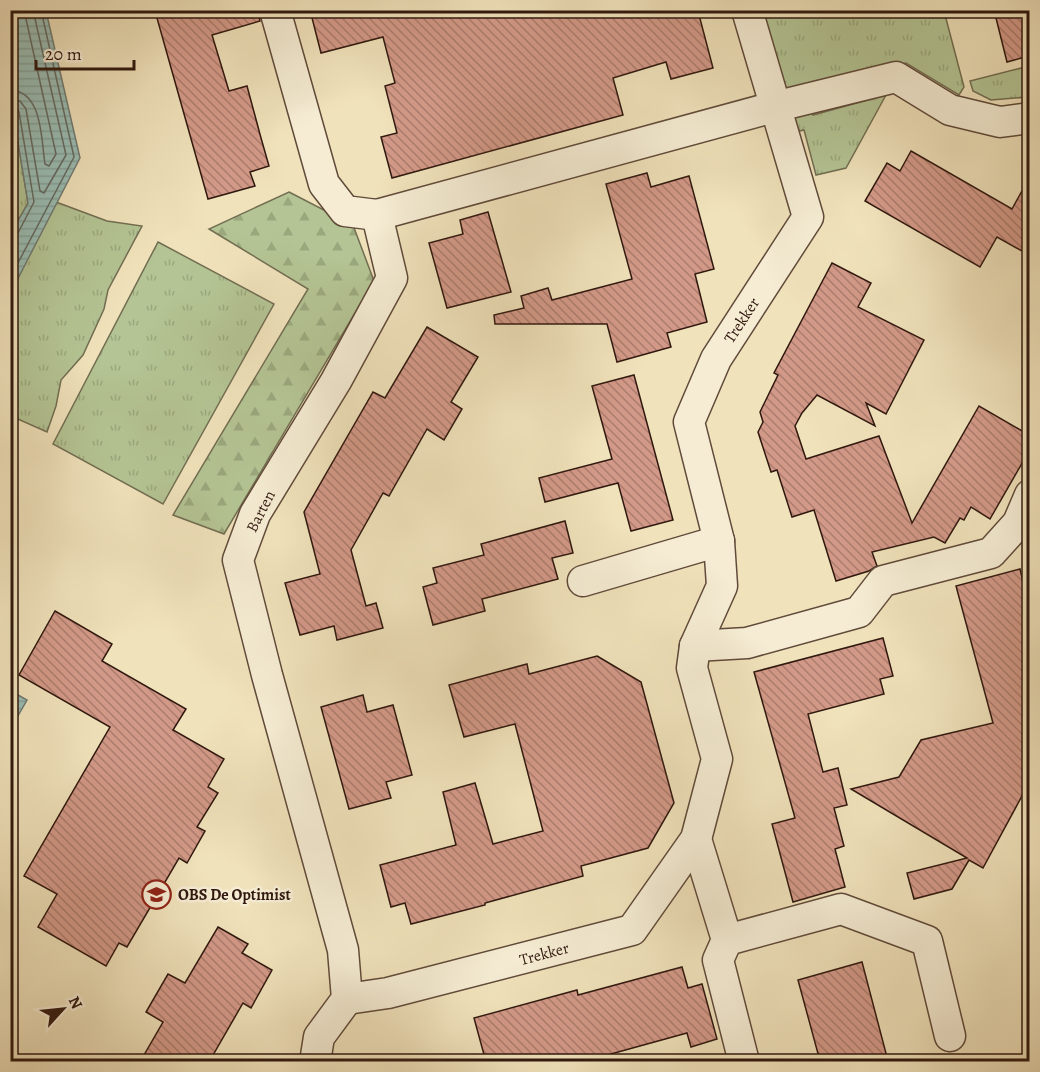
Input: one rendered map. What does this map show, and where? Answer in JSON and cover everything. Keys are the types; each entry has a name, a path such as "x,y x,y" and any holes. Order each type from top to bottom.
{"street":[{"path":"274,10 324,184 345,211 377,215 774,107 896,77 950,110 1000,122 1029,118"},
{"name":"Trekker","path":"347,999 388,993 632,930 696,839 717,759 692,668 695,646 722,585 718,541 689,422 716,359 808,217 747,10"},
{"name":"Barten","path":"347,999 343,950 267,675 238,560 255,514 336,381 392,278 377,215"},
{"path":"695,646 747,643 859,612 884,582 991,553 1024,532 1029,495"},
{"path":"583,581 718,541"},
{"path":"696,839 727,940 718,960 744,1062"},
{"path":"727,940 841,909 927,941 950,1036"},
{"path":"315,1062 319,1037 347,999"}],"green space":[{"path":"758,11 944,11 964,87 959,95 906,63 781,96"},
{"path":"1029,66 1029,97 991,100 973,91 970,81"},
{"path":"886,95 846,168 816,175 804,130 791,133 786,114 811,108 813,115"},
{"path":"11,100 28,203 11,233 10,216 16,212 11,184"},
{"path":"289,192 353,225 374,281 224,534 173,515 308,289 209,229"},
{"path":"56,202 107,221 142,226 108,290 104,309 83,355 61,380 56,406 47,432 11,416 10,292"},
{"path":"158,242 274,304 163,504 53,444"}],"water":[{"path":"11,10 46,11 80,158 11,292 11,233 28,203 11,100"},
{"path":"11,691 27,700 11,728"}],"building":[{"path":"310,10 698,11 713,68 671,79 666,62 613,78 623,115 392,178 381,137 397,133 385,86 395,83 383,37 321,53"},
{"path":"994,10 1029,10 1029,56 1007,62"},
{"path":"155,11 258,11 260,21 212,35 229,91 247,86 269,166 250,172 255,186 208,199"},
{"path":"911,151 1012,209 1029,178 1029,255 997,237 980,267 865,201 887,163 900,171"},
{"path":"647,173 651,187 689,176 714,269 695,274 707,322 667,333 671,347 617,362 607,324 495,324 494,315 524,308 521,296 548,288 552,300 632,279 606,184"},
{"path":"488,212 511,292 447,308 429,243 463,234 460,220"},
{"path":"832,263 871,283 858,307 924,340 886,414 866,403 875,426 817,395 802,413 795,426 806,459 879,436 912,523 979,406 1029,435 1029,451 990,519 971,507 964,520 960,518 945,543 934,537 872,552 877,566 869,571 836,581 814,510 792,517 777,470 771,472 758,432 763,422 760,412 778,375 774,373"},
{"path":"427,327 478,357 451,402 462,409 444,440 427,429 389,496 383,493 351,550 366,606 376,603 383,628 337,640 334,626 300,635 285,583 320,574 304,512 373,392 385,398"},
{"path":"634,375 673,520 631,531 618,483 545,502 539,478 612,459 592,386"},
{"path":"565,521 573,553 552,558 558,579 482,599 485,611 433,625 423,587 437,583 433,568 484,555 481,544"},
{"path":"1020,569 1029,606 1029,783 983,868 969,860 952,889 914,899 907,873 967,858 851,789 899,777 921,740 993,723 956,586"},
{"path":"55,611 112,644 102,661 186,709 173,730 224,759 208,787 218,793 197,827 205,831 187,863 179,858 127,947 119,943 106,966 38,927 57,894 24,876 110,727 19,675"},
{"path":"883,638 893,676 880,679 884,694 808,714 823,772 838,768 847,805 834,808 844,846 835,849 845,887 793,902 772,824 795,818 754,672"},
{"path":"597,656 641,682 674,803 648,848 581,866 583,876 411,924 405,903 391,907 380,865 456,845 443,792 475,783 493,844 543,831 515,724 464,737 449,685 527,664 529,674"},
{"path":"363,695 367,712 393,705 412,775 386,782 391,798 349,809 321,707"},
{"path":"218,927 248,944 242,953 272,970 251,1008 243,1003 209,1062 140,1062 163,1022 146,1012 168,974 185,983"},
{"path":"862,962 888,1061 820,1061 798,980"},
{"path":"682,967 688,988 702,984 717,1039 691,1047 687,1033 582,1062 486,1062 474,1018 577,990 578,995"}],"place":[{"name":"OBS De Optimist","path":"157,894"}]}
